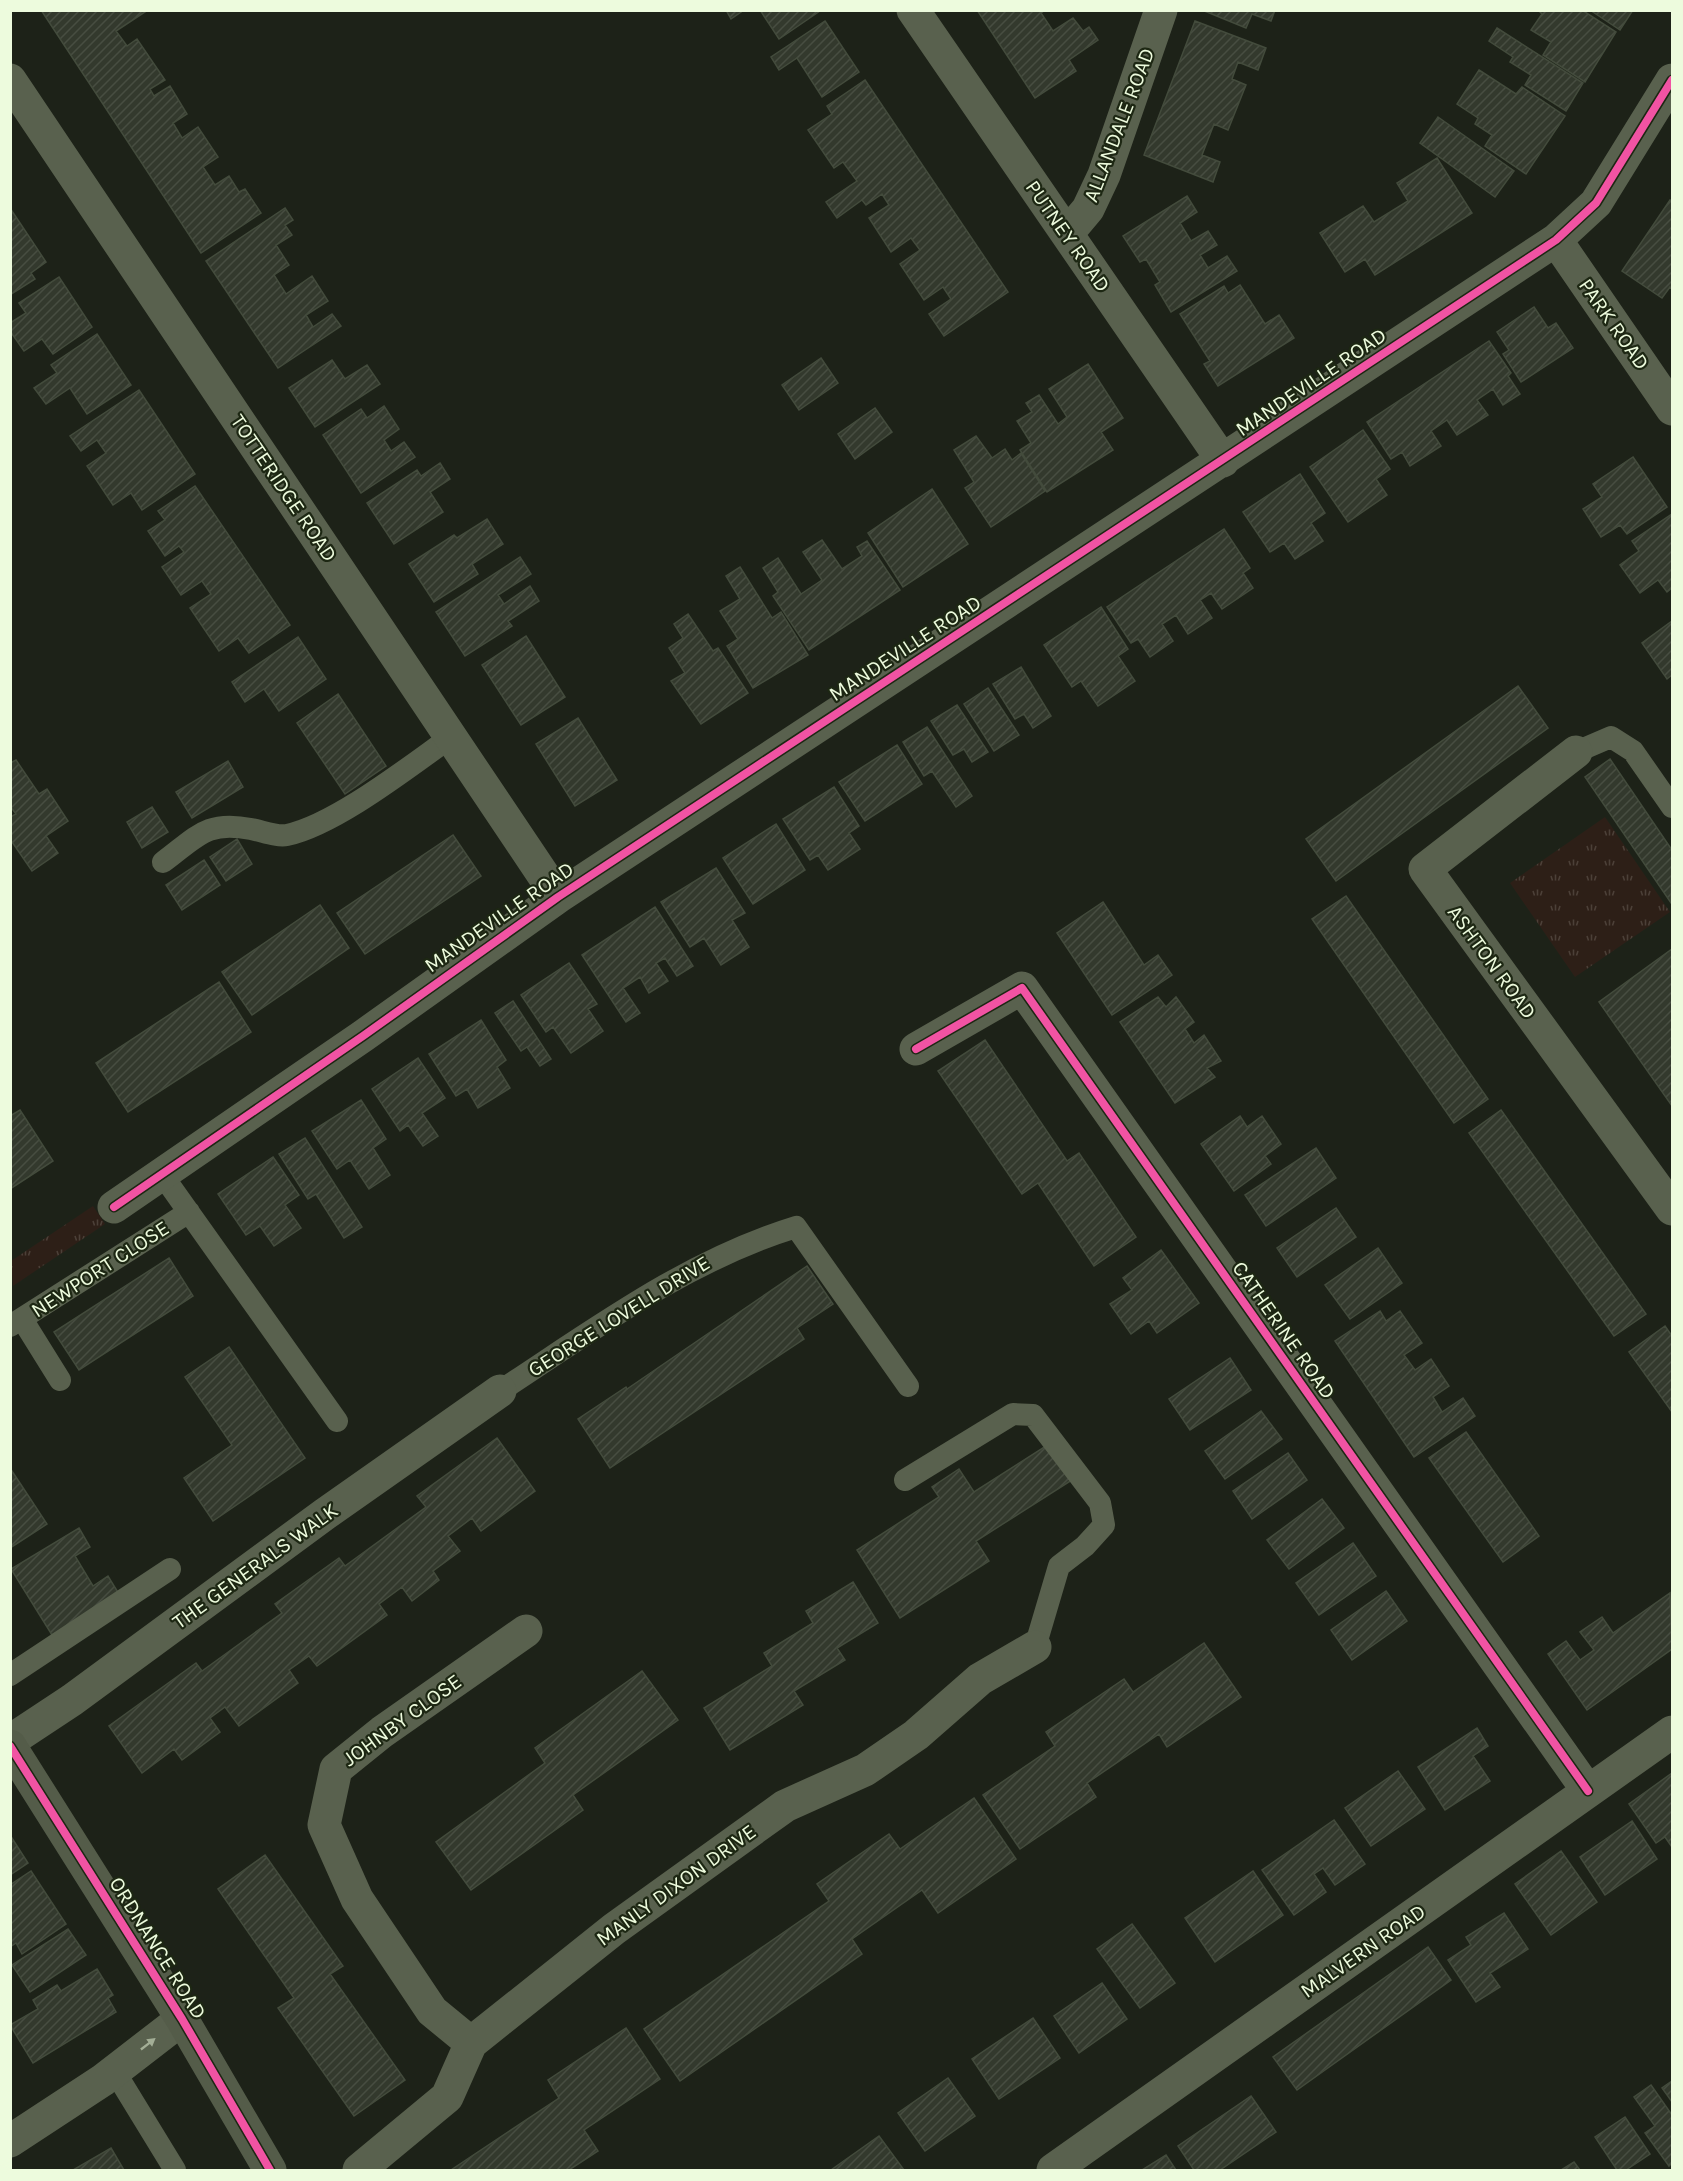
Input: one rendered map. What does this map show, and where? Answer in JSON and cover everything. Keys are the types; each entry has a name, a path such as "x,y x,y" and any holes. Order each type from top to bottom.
{"street":[{"name":"PUTNEY ROAD","path":"913,10 1223,461"},
{"name":"ALLANDALE ROAD","path":"1067,234 1088,209 1104,175 1161,10"},
{"name":"TOTTERIDGE ROAD","path":"10,80 558,897"},
{"name":"MANDEVILLE ROAD","path":"114,1207 363,1036 558,897 1556,240 1596,203 1672,80"},
{"name":"PARK ROAD","path":"1556,240 1672,409"},
{"name":"ASHTON ROAD","path":"1576,752 1425,869 1672,1209"},
{"name":"CATHERINE ROAD","path":"916,1049 1022,988 1588,1791"},
{"name":"THE GENERALS WALK","path":"10,1741 72,1700 326,1514 500,1391"},
{"name":"JOHNBY CLOSE","path":"471,2043 432,2011 419,1992 357,1899 324,1825 336,1768 382,1732 526,1631"},
{"name":"MANLY DIXON DRIVE","path":"359,2170 447,2097 471,2043 614,1929 785,1806 865,1770 916,1735 980,1679 1035,1647"},
{"name":"MALVERN ROAD","path":"1053,2170 1672,1732"},
{"name":"ORDNANCE ROAD","path":"10,1746 182,2019 270,2170"},
{"path":"10,2141 115,2072 182,2019"}],"lane":[{"path":"163,862 212,826 237,826 285,836 317,824 378,787 451,737"},
{"path":"1576,752 1611,737 1633,751 1672,807"},
{"path":"161,1173 337,1421"},
{"name":"NEWPORT CLOSE","path":"16,1322 189,1212"},
{"name":"GEORGE LOVELL DRIVE","path":"500,1391 660,1286 718,1256 796,1227 908,1386"},
{"path":"16,1322 60,1380"},
{"path":"905,1480 1012,1414 1033,1415 1065,1454 1100,1503 1104,1525 1085,1546 1059,1566 1035,1647"},
{"path":"10,1675 170,1569"},
{"path":"115,2072 175,2170"}],"green space":[{"path":"1605,817 1670,912 1575,977 1510,883"},
{"path":"93,1206 105,1224 13,1286 11,1261"}],"building":[{"path":"41,10 148,10 116,31 127,46 137,39 165,80 150,89 154,96 170,86 187,114 173,123 182,138 198,127 218,157 203,167 215,185 229,176 239,192 245,189 261,213 201,253"},
{"path":"726,10 744,10 731,19"},
{"path":"760,10 819,10 820,11 779,39"},
{"path":"977,10 1045,10 1041,13 1053,31 1073,18 1083,31 1089,27 1098,40 1069,60 1076,71 1035,98"},
{"path":"1202,10 1275,10 1271,21 1252,14 1246,28"},
{"path":"1538,10 1582,10 1616,32 1585,82 1543,55 1551,42 1531,30 1542,14"},
{"path":"1590,10 1633,10 1620,30"},
{"path":"825,21 859,72 822,97 797,58 779,70 771,57"},
{"path":"1195,21 1266,48 1258,70 1238,62 1232,79 1246,85 1228,130 1214,124 1202,155 1220,162 1213,182 1144,155"},
{"path":"1497,28 1583,83 1566,111 1525,85 1531,75 1510,62 1513,57 1489,41"},
{"path":"1479,70 1516,94 1522,87 1565,116 1526,174 1485,146 1492,135 1475,124 1478,118 1457,104"},
{"path":"865,80 1008,292 944,336 929,314 951,299 943,287 924,300 900,264 920,250 911,238 891,252 869,218 889,205 882,194 866,205 862,200 837,218 826,202 857,181 843,162 834,168 808,130 832,114 827,106"},
{"path":"1438,117 1514,171 1495,197 1420,143"},
{"path":"1437,158 1472,213 1375,275 1365,259 1345,272 1320,233 1363,206 1374,222 1408,201 1397,183"},
{"path":"1187,196 1197,212 1180,223 1191,241 1208,231 1217,245 1200,255 1208,268 1227,256 1237,271 1171,312 1155,285 1160,282 1146,259 1140,262 1123,236"},
{"path":"1670,200 1672,201 1672,288 1670,287 1662,298 1622,271"},
{"path":"10,208 46,262 31,273 35,279 10,295"},
{"path":"285,208 293,220 285,225 292,235 276,245 289,265 274,275 286,294 312,276 328,301 306,315 313,327 332,314 341,326 278,368 206,261"},
{"path":"59,277 92,327 53,354 42,339 24,351 10,331 10,323 26,313 19,303"},
{"path":"1240,285 1265,324 1279,315 1294,338 1218,386 1204,364 1210,361 1180,314 1224,286 1228,293"},
{"path":"1534,307 1548,328 1556,323 1573,348 1521,382 1503,354 1509,350 1497,332"},
{"path":"97,334 131,385 87,414 70,388 46,404 34,388 57,373 51,365"},
{"path":"1489,341 1511,373 1508,376 1520,394 1503,405 1493,389 1477,400 1488,415 1457,435 1447,420 1431,431 1441,446 1410,466 1402,452 1391,459 1367,422"},
{"path":"821,358 838,383 799,410 782,385"},
{"path":"332,360 345,379 367,365 380,384 315,427 289,388"},
{"path":"1088,364 1123,418 1101,432 1113,450 1047,492 1020,450 1031,443 1017,421 1032,412 1026,403 1039,395 1058,424 1067,417 1049,389"},
{"path":"139,390 195,474 142,510 131,493 113,505 87,466 106,453 97,440 81,451 70,436"},
{"path":"384,406 399,429 384,440 391,451 404,442 415,457 361,493 323,435 361,409 367,418"},
{"path":"875,408 892,432 855,459 838,434"},
{"path":"1363,430 1390,469 1376,479 1387,495 1348,522 1310,467"},
{"path":"976,436 992,458 1005,449 1012,460 1021,453 1045,491 991,527 965,488 974,482 954,450"},
{"path":"1633,457 1667,507 1627,534 1620,525 1601,537 1583,509 1602,497 1593,484"},
{"path":"440,463 450,479 430,492 443,512 394,544 367,503 417,470 421,476"},
{"path":"1300,474 1325,513 1311,523 1323,541 1295,559 1284,543 1270,552 1243,512"},
{"path":"195,486 290,625 249,653 238,638 219,651 190,608 211,594 202,581 181,595 162,567 184,552 179,546 165,556 148,531 165,520 158,511"},
{"path":"932,489 968,544 903,587 868,533"},
{"path":"1672,514 1672,588 1667,592 1658,580 1640,593 1620,565 1639,551 1632,541"},
{"path":"487,519 503,544 472,564 478,574 434,602 409,564 454,535 457,538"},
{"path":"1224,529 1250,568 1243,573 1253,588 1222,609 1211,593 1200,600 1212,618 1188,634 1176,615 1162,624 1173,641 1150,657 1138,639 1131,643 1107,607"},
{"path":"822,540 842,569 862,556 857,547 867,541 900,590 809,650 773,596 778,592 763,568 778,558 801,594 822,580 803,552"},
{"path":"520,557 531,574 498,595 504,604 530,586 539,601 508,621 512,626 465,656 436,612"},
{"path":"740,567 772,618 781,612 808,655 753,688 727,646 738,639 720,611 740,599 726,576"},
{"path":"1101,607 1128,649 1118,656 1135,681 1098,706 1081,681 1072,687 1044,645"},
{"path":"688,614 713,651 718,648 748,693 701,724 671,681 685,673 669,648 683,638 674,624"},
{"path":"1672,621 1672,675 1667,679 1642,643"},
{"path":"526,636 565,697 521,725 482,665"},
{"path":"298,637 326,679 279,711 264,689 245,702 232,682"},
{"path":"1021,667 1051,716 1033,728 1024,714 1015,719 993,684"},
{"path":"1518,686 1548,728 1336,881 1306,839"},
{"path":"988,688 1019,735 994,751 964,704"},
{"path":"338,694 386,766 345,794 297,723"},
{"path":"957,705 988,752 972,762 964,749 953,755 931,721"},
{"path":"578,718 617,780 575,806 536,744"},
{"path":"927,727 972,796 956,807 932,771 924,776 903,742"},
{"path":"897,745 922,784 865,821 839,782"},
{"path":"1610,759 1672,850 1671,903 1585,777"},
{"path":"16,760 39,794 47,789 68,821 46,836 58,853 32,871 10,839 10,817 16,814 10,806 10,763"},
{"path":"228,761 243,787 192,818 176,792"},
{"path":"834,787 859,826 849,833 860,849 828,870 818,855 810,860 783,819"},
{"path":"152,807 168,832 142,848 127,822"},
{"path":"776,824 805,870 753,904 723,858"},
{"path":"453,835 481,876 365,954 337,913"},
{"path":"237,839 252,864 226,881 210,857"},
{"path":"204,860 220,885 182,910 166,885"},
{"path":"716,868 745,913 732,920 749,947 721,965 704,938 690,947 661,902"},
{"path":"1346,896 1488,1099 1454,1123 1312,919"},
{"path":"1103,902 1144,965 1158,955 1172,975 1112,1015 1057,933"},
{"path":"320,905 349,948 252,1015 222,972"},
{"path":"655,907 693,966 677,976 665,958 656,963 668,981 649,993 640,977 623,988 640,1013 626,1022 582,955"},
{"path":"1672,949 1672,1106 1599,1002"},
{"path":"569,963 597,1004 588,1009 603,1031 571,1053 553,1027 546,1032 521,995"},
{"path":"219,982 251,1032 128,1112 96,1063"},
{"path":"1158,997 1166,1007 1176,997 1194,1022 1185,1029 1194,1043 1204,1035 1221,1061 1207,1068 1215,1077 1175,1103 1120,1022"},
{"path":"513,1001 551,1059 540,1066 527,1047 521,1051 495,1013"},
{"path":"481,1020 506,1060 497,1067 510,1088 478,1108 467,1089 456,1096 429,1054"},
{"path":"985,1040 1067,1161 1079,1153 1136,1237 1094,1266 1038,1183 1022,1194 938,1071"},
{"path":"418,1058 445,1098 422,1113 438,1136 423,1146 408,1125 400,1131 372,1089"},
{"path":"361,1100 386,1139 373,1148 390,1175 369,1189 350,1160 337,1169 312,1131"},
{"path":"20,1110 53,1161 10,1189 10,1116"},
{"path":"1501,1110 1646,1314 1614,1336 1469,1133"},
{"path":"1240,1116 1247,1127 1262,1116 1281,1144 1265,1156 1271,1164 1234,1191 1201,1144"},
{"path":"305,1138 362,1227 344,1238 316,1194 308,1199 279,1154"},
{"path":"1316,1148 1336,1178 1266,1226 1245,1195"},
{"path":"273,1157 299,1195 285,1205 301,1228 274,1246 260,1226 246,1235 218,1194"},
{"path":"1336,1208 1356,1237 1297,1277 1277,1248"},
{"path":"1378,1248 1402,1283 1350,1319 1325,1285"},
{"path":"1161,1250 1199,1303 1157,1333 1149,1321 1131,1334 1110,1304 1132,1290 1123,1278"},
{"path":"169,1258 193,1296 79,1370 54,1332"},
{"path":"807,1266 833,1304 797,1328 804,1339 610,1468 578,1419 626,1387 627,1389"},
{"path":"1380,1311 1386,1321 1400,1311 1422,1343 1404,1355 1415,1370 1431,1359 1449,1386 1433,1397 1442,1412 1463,1398 1475,1416 1414,1457 1335,1341"},
{"path":"1665,1326 1672,1336 1672,1412 1629,1352"},
{"path":"229,1347 305,1458 213,1521 184,1478 232,1445 185,1377"},
{"path":"1230,1358 1251,1390 1190,1430 1169,1399"},
{"path":"1261,1411 1282,1439 1225,1479 1205,1451"},
{"path":"1466,1432 1539,1536 1503,1562 1429,1458"},
{"path":"497,1438 535,1491 481,1531 472,1518 448,1536 460,1551 433,1571 439,1580 412,1601 402,1587 379,1604 387,1615 317,1666 309,1656 289,1670 298,1683 239,1726 225,1707 210,1718 220,1732 182,1760 174,1749 142,1773 109,1726 196,1663 202,1671 282,1613 275,1604 339,1558 345,1566 426,1507 417,1496"},
{"path":"1049,1444 1072,1480 976,1541 989,1561 900,1618 857,1550 939,1497 932,1487 959,1469 974,1492"},
{"path":"1288,1453 1307,1480 1252,1519 1233,1491"},
{"path":"10,1468 47,1524 10,1548"},
{"path":"1322,1499 1344,1528 1289,1569 1267,1540"},
{"path":"79,1528 90,1547 75,1556 93,1586 108,1576 119,1594 52,1635 11,1569"},
{"path":"1353,1543 1376,1576 1319,1615 1296,1583"},
{"path":"853,1582 878,1623 837,1648 845,1660 794,1691 803,1705 730,1750 704,1708 772,1666 764,1653 813,1623 806,1611"},
{"path":"1386,1591 1407,1621 1352,1660 1331,1630"},
{"path":"1670,1593 1672,1649 1587,1710 1548,1654 1566,1641 1580,1660 1594,1650 1580,1632 1602,1617 1613,1633"},
{"path":"1204,1643 1241,1697 1167,1747 1159,1734 1087,1783 1096,1797 1020,1849 983,1795 1055,1746 1046,1732 1124,1679 1133,1692"},
{"path":"642,1671 678,1720 573,1795 583,1810 471,1890 436,1842 545,1763 535,1748"},
{"path":"1477,1728 1488,1746 1473,1756 1490,1781 1445,1810 1418,1767"},
{"path":"1398,1771 1425,1809 1371,1846 1345,1808"},
{"path":"1672,1773 1672,1847 1665,1837 1656,1843 1629,1804"},
{"path":"974,1798 1016,1859 938,1913 922,1890 852,1939 862,1954 680,2081 644,2029 829,1901 817,1884 889,1834 900,1849"},
{"path":"1334,1820 1365,1864 1335,1885 1323,1868 1314,1874 1326,1892 1294,1915 1262,1870"},
{"path":"1632,1821 1657,1859 1605,1895 1580,1857"},
{"path":"10,1835 28,1863 10,1875"},
{"path":"1561,1851 1597,1902 1551,1935 1515,1884"},
{"path":"265,1855 343,1966 330,1974 405,2080 354,2116 278,2008 294,1998 218,1889"},
{"path":"31,1871 66,1924 22,1954 16,1943 10,1947 10,1885"},
{"path":"1253,1871 1283,1915 1215,1962 1185,1918"},
{"path":"1504,1913 1528,1949 1490,1973 1500,1987 1476,2002 1448,1960 1471,1945 1466,1937"},
{"path":"1132,1924 1175,1983 1140,2008 1097,1949"},
{"path":"68,1929 86,1955 30,1992 12,1965"},
{"path":"1428,1947 1451,1980 1297,2090 1273,2057"},
{"path":"97,1969 113,1995 108,1998 116,2012 33,2063 10,2025 38,2009 33,2000 57,1985 61,1991"},
{"path":"1102,1983 1127,2019 1079,2053 1054,2016"},
{"path":"1033,2018 1060,2058 999,2099 972,2059"},
{"path":"626,2028 660,2079 584,2130 598,2151 569,2170 451,2170 559,2098 548,2080"},
{"path":"948,2078 975,2116 925,2151 898,2113"},
{"path":"1672,2081 1672,2102 1662,2088"},
{"path":"1651,2085 1672,2115 1672,2163 1669,2166 1645,2133 1655,2126 1634,2097"},
{"path":"1251,2096 1276,2132 1220,2170 1194,2170 1178,2146"},
{"path":"1625,2117 1650,2154 1626,2170 1617,2170 1595,2137"},
{"path":"879,2136 904,2170 831,2170"},
{"path":"111,2148 124,2170 73,2170"},
{"path":"1166,2155 1176,2170 1142,2170"},
{"path":"1574,2162 1580,2170 1561,2170"}],"cycle path":[{"path":"114,1207 363,1036 558,897 1556,240 1596,203 1672,80"},
{"path":"916,1049 1022,988 1588,1791"},
{"path":"10,1746 182,2019 270,2170"}]}
